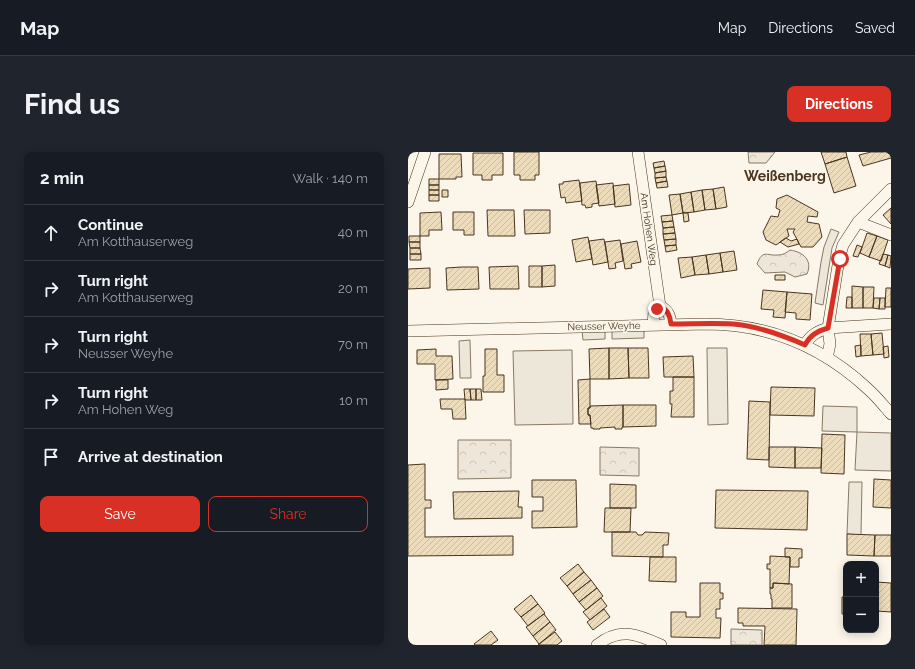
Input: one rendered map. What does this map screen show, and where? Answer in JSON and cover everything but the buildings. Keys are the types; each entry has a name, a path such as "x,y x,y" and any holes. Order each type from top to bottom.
{"street":[{"path":"408,202 425,152"},
{"name":"Am Hohen Weg","path":"638,152 660,306 667,311 670,316 671,324"},
{"path":"826,358 830,344 828,328 843,245 858,222 891,189"},
{"path":"858,222 891,235"},
{"name":"Am Hohen Weg","path":"653,325 654,312 660,306"},
{"name":"Neusser Weyhe","path":"408,331 671,324 720,324 749,326 773,332 805,345 826,358 866,387 891,414"},
{"path":"805,345 807,340 812,335 828,328 891,324"},
{"path":"597,645 605,639 616,635 626,634 637,635 660,645"}],"green space":[{"path":"748,152 775,152 766,163 749,163"},
{"path":"790,250 803,255 806,258 809,265 807,274 795,277 785,272 765,273 757,264 761,256 765,254 781,255"},
{"path":"458,440 511,440 511,478 458,479"},
{"path":"600,447 639,448 639,476 600,475"},
{"path":"731,629 762,630 762,645 731,645"}],"shaded area":[{"path":"831,229 839,232 832,248 823,305 815,303 824,247"},
{"path":"612,329 644,329 644,338 612,339"},
{"path":"582,330 605,330 605,339 583,340"},
{"path":"470,340 471,378 460,378 459,341"},
{"path":"707,348 727,348 728,424 708,425"},
{"path":"572,350 573,424 515,425 513,351"},
{"path":"823,406 857,407 857,432 822,431"},
{"path":"857,432 891,433 891,471 855,470"},
{"path":"849,482 862,482 861,535 847,534"}],"district":[{"name":"Weißenberg","path":"785,176"}],"route":[{"path":"657,309 660,306 667,311 670,316 671,324 735,324 749,326 773,332 805,345 807,340 812,335 828,328 840,259"}]}
